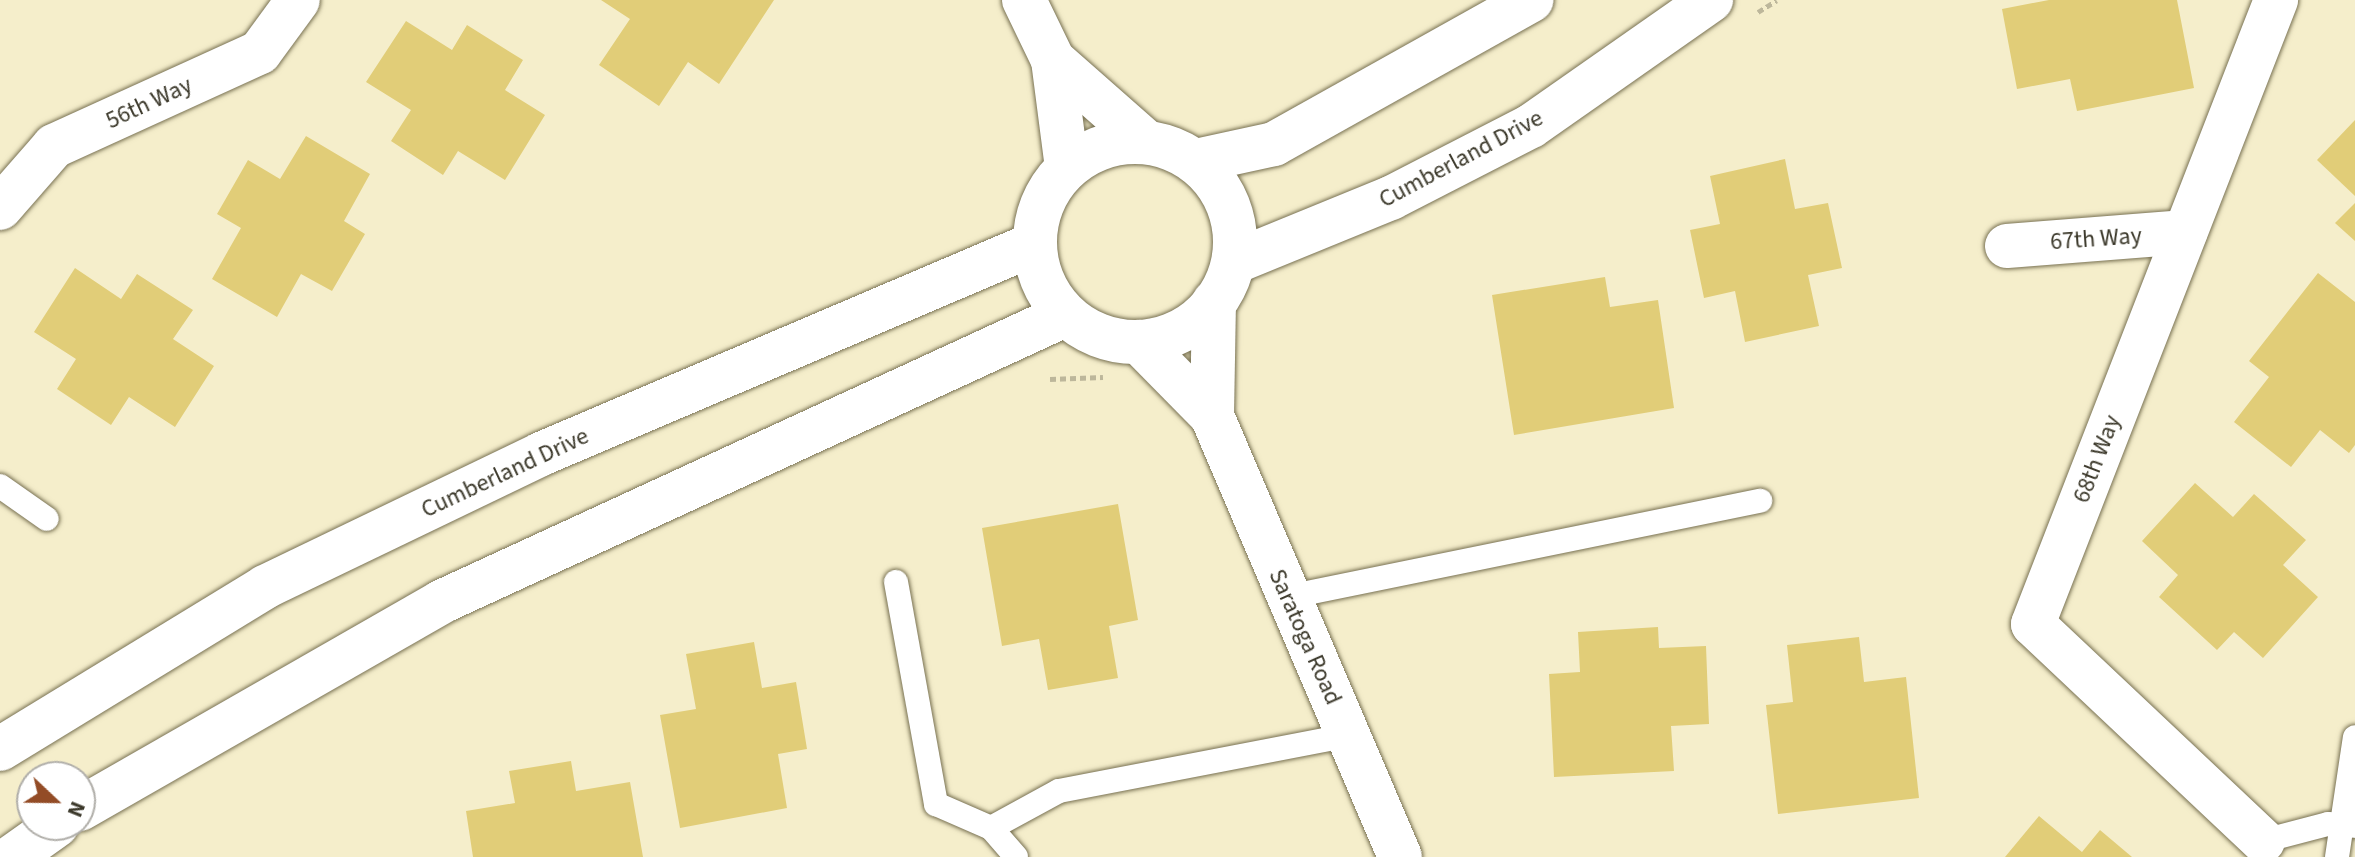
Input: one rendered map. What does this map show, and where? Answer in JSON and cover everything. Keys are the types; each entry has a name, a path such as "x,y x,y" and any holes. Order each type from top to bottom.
{"street":[{"name":"56th Way","path":"0,208 54,146 260,52 298,0"},
{"path":"1024,0 1053,60 1067,168"},
{"path":"1196,161 1274,144 1532,0"},
{"name":"Cumberland Drive","path":"1234,262 1391,198 1531,126 1711,0"},
{"name":"68th Way","path":"2263,841 2033,624 2276,0"},
{"path":"1053,60 1145,141 1196,161 1229,206 1234,262 1214,302 1178,333 1139,342 1089,332 1065,315 1038,270 1034,244 1037,216 1067,168 1090,151 1145,141"},
{"name":"67th Way","path":"2007,246 2185,232"},
{"name":"Cumberland Drive","path":"0,749 279,580 541,454 1034,244"},
{"name":"Saratoga Road","path":"1212,416 1214,302"},
{"path":"96,800 441,602 1065,315"},
{"name":"Saratoga Road","path":"1139,342 1212,416 1400,857"},
{"path":"12,857 34,841"}],"lane":[{"path":"0,486 47,519"},
{"path":"1287,597 1760,501"},
{"path":"896,582 936,804 991,828 1016,857"},
{"path":"991,828 1059,791 1349,735"},
{"path":"2337,857 2350,826 2355,737"},
{"path":"2263,841 2350,826"}],"path":[{"path":"1032,382 1114,377"}],"building":[{"path":"601,0 774,0 719,84 688,62 659,106 599,65 630,19"},
{"path":"2049,0 2177,0 2194,88 2077,111 2070,79 2017,89 2002,9"},
{"path":"406,21 452,50 467,25 523,60 505,90 545,115 505,180 458,151 443,175 391,141 411,110 366,82"},
{"path":"2355,120 2355,196 2317,160"},
{"path":"306,136 370,174 344,221 365,234 332,291 301,274 277,317 212,279 241,228 217,214 248,160 280,179"},
{"path":"1785,159 1795,209 1828,203 1842,268 1808,275 1819,326 1745,342 1735,291 1704,298 1690,230 1720,224 1710,176"},
{"path":"2355,203 2355,241 2335,223"},
{"path":"75,268 121,299 137,274 193,310 173,339 214,366 175,427 129,397 111,425 57,389 76,359 34,332"},
{"path":"2318,273 2355,302 2355,445 2349,453 2320,430 2291,467 2234,422 2269,377 2249,361"},
{"path":"1605,277 1610,307 1658,300 1674,408 1514,435 1492,295"},
{"path":"2195,483 2233,517 2254,494 2306,540 2283,565 2318,597 2263,658 2234,632 2217,650 2159,597 2178,575 2142,541"},
{"path":"1118,504 1138,620 1109,626 1118,678 1048,690 1039,639 1002,646 982,528"},
{"path":"1658,627 1659,648 1706,646 1709,724 1671,726 1674,771 1554,777 1549,674 1580,672 1578,632"},
{"path":"1859,637 1864,682 1906,677 1919,798 1778,814 1766,705 1793,702 1787,645"},
{"path":"754,642 762,688 796,682 807,749 778,754 787,808 680,828 660,715 696,709 686,654"},
{"path":"571,761 576,791 630,782 643,857 473,857 466,811 515,803 509,771"},
{"path":"2039,816 2082,852 2100,830 2132,857 2005,857"}]}
